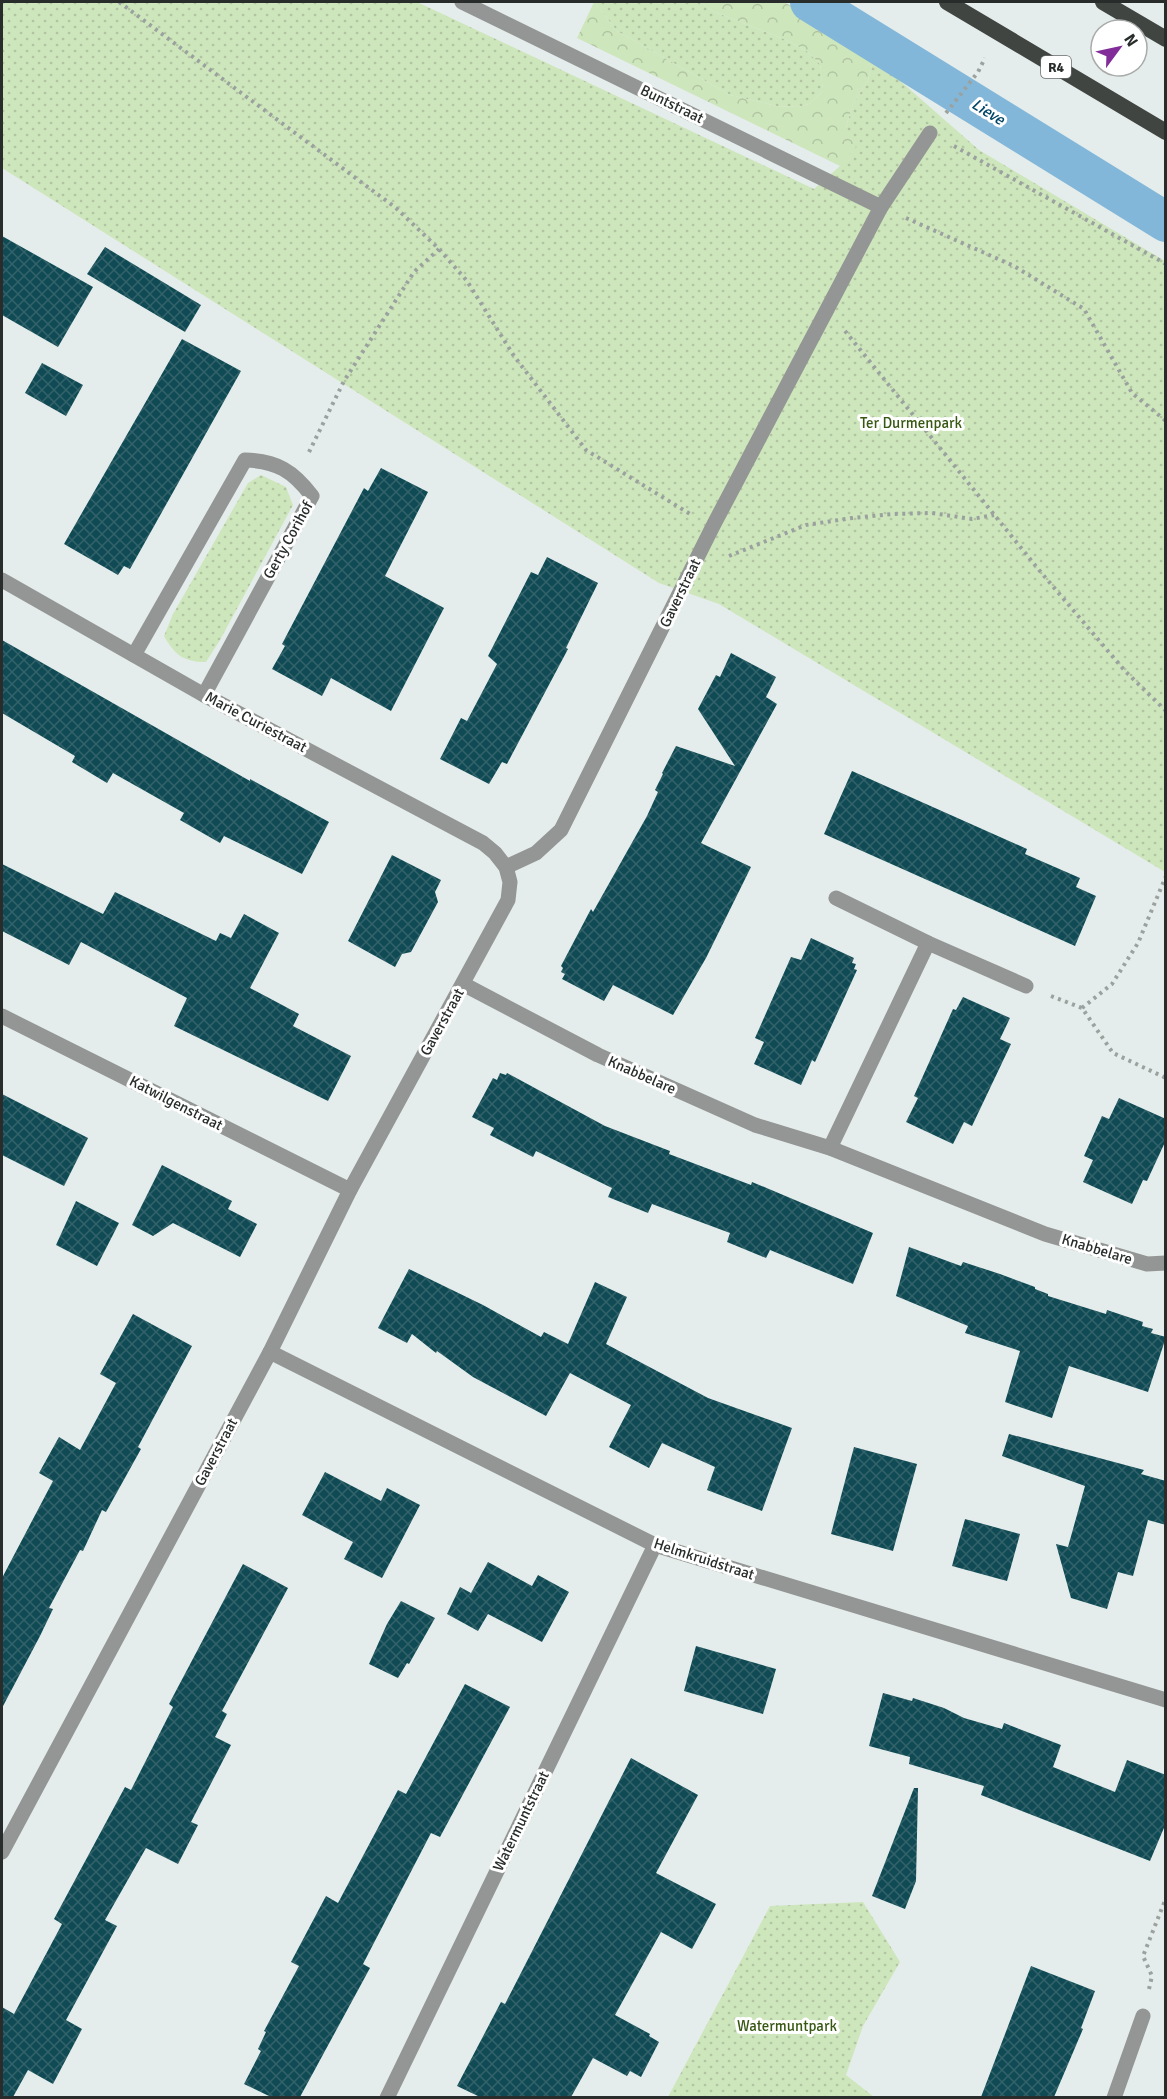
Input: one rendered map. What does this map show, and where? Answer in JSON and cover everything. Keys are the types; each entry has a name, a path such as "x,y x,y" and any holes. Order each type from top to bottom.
{"highway":[{"name":"R4","path":"947,2 1166,132"},
{"path":"1103,2 1166,39"}],"street":[{"name":"Buntstraat","path":"462,2 881,207"},
{"name":"Gaverstraat","path":"2,1851 270,1352 351,1190 508,900 510,882 506,867 536,853 561,830 700,551 828,312 881,207 930,133"},
{"name":"Gerty Corihof","path":"134,655 245,460 263,460 282,467 296,477 312,496 204,695"},
{"name":"Marie Curiestraat","path":"2,580 204,695 483,843 506,867"},
{"path":"836,898 928,943 1026,986"},
{"path":"830,1148 928,943"},
{"name":"Knabbelare","path":"463,984 598,1056 755,1125 830,1148 1045,1234 1147,1264 1166,1263"},
{"name":"Katwilgenstraat","path":"2,1016 351,1190"},
{"name":"Helmkruidstraat","path":"270,1352 655,1545 1166,1700"},
{"name":"Watermuntstraat","path":"387,2097 655,1545"},
{"path":"1114,2097 1143,2016"}],"path":[{"path":"119,2 396,208 439,249 467,281 514,356 586,450 676,506 713,526"},
{"path":"978,72 930,133 1166,264"},
{"path":"881,207 1014,266 1084,309 1132,393 1166,422"},
{"path":"296,477 344,381 414,272 439,249"},
{"path":"828,312 1125,671 1166,711"},
{"path":"700,551 717,558 731,555 806,525 852,518 932,513 972,519 994,515"},
{"path":"1082,1008 1112,984 1138,943 1166,876"},
{"path":"1026,986 1082,1008 1113,1053 1166,1078"},
{"path":"1143,2016 1152,1976 1143,1956 1166,1898"}],"green space":[{"name":"Ter Durmenpark","path":"2,2 417,2 814,189 840,166 846,127 853,104 868,80 874,58 979,150 1165,261 1165,872 719,604 659,583 2,168"},
{"path":"594,2 699,2 715,12 784,39 807,51 820,64 823,91 809,104 798,107 777,106 730,95 617,31"},
{"path":"594,2 617,31 730,95 777,106 798,107 809,104 823,91 820,64 807,51 784,39 715,12 699,2 784,2 861,46 874,58 868,80 853,104 846,127 856,147 840,166 577,38"},
{"path":"261,475 286,487 293,505 206,662 191,661 176,653 164,636 173,614 248,483"},
{"name":"Watermuntpark","path":"863,1902 900,1962 863,2026 846,2075 874,2097 668,2097 770,1906"}],"building":[{"path":"2,236 93,287 58,347 2,315"},
{"path":"105,247 201,305 185,332 87,274"},
{"path":"182,339 241,371 130,569 124,566 118,575 64,544"},
{"path":"42,363 83,385 66,416 25,393"},
{"path":"381,468 428,492 385,576 444,608 391,711 331,678 322,696 272,669 285,646 282,644 364,488 368,491"},
{"path":"547,557 598,583 566,648 568,649 507,764 502,762 489,784 440,759 461,718 467,721 497,664 488,656 531,572 538,575"},
{"path":"2,640 250,781 250,779 329,822 302,874 224,836 220,843 180,820 184,813 113,773 107,783 72,762 75,756 2,713"},
{"path":"731,653 776,677 766,697 777,704 701,843 751,867 706,958 673,1015 613,985 604,1001 562,979 565,974 561,972 563,968 561,966 591,909 593,912 647,816 658,792 655,790 662,773 676,746 735,766 698,709 716,675 720,677"},
{"path":"852,771 1027,849 1025,854 1080,878 1076,887 1096,896 1075,946 824,834"},
{"path":"392,855 441,880 435,892 438,902 411,952 402,954 395,967 348,941"},
{"path":"2,864 103,914 115,892 216,941 220,933 231,938 244,914 279,933 250,988 299,1014 293,1026 351,1056 328,1101 174,1026 187,998 81,942 69,965 2,931"},
{"path":"811,938 854,958 852,963 856,964 854,969 857,970 815,1062 812,1060 801,1085 754,1064 764,1042 755,1038 791,957 801,960"},
{"path":"963,997 1010,1018 1000,1039 1011,1044 972,1126 964,1122 953,1144 906,1122 918,1098 914,1096 953,1009 956,1010"},
{"path":"500,1073 506,1075 507,1073 605,1126 670,1151 669,1154 751,1185 752,1182 873,1233 853,1284 770,1250 766,1258 727,1242 730,1233 652,1204 648,1213 608,1197 612,1188 536,1151 533,1157 490,1135 494,1128 472,1117 493,1078 497,1080"},
{"path":"2,1094 88,1138 64,1186 2,1155"},
{"path":"1119,1098 1166,1119 1166,1140 1147,1181 1143,1180 1132,1204 1083,1182 1093,1160 1084,1156 1102,1116 1109,1119"},
{"path":"162,1165 232,1201 228,1209 257,1224 240,1257 173,1223 153,1236 132,1225"},
{"path":"76,1201 119,1223 97,1266 56,1245"},
{"path":"909,1247 961,1266 963,1262 1000,1274 1035,1287 1048,1296 1106,1314 1107,1310 1143,1322 1142,1326 1153,1329 1151,1333 1166,1337 1148,1392 1069,1366 1052,1418 1005,1402 1020,1351 965,1333 968,1326 896,1296"},
{"path":"409,1269 483,1305 541,1337 544,1332 568,1344 595,1282 627,1297 606,1344 708,1398 792,1428 762,1511 707,1490 715,1467 662,1443 649,1468 609,1447 631,1405 570,1373 546,1416 473,1377 412,1334 407,1343 378,1328"},
{"path":"133,1314 192,1346 138,1447 141,1449 106,1512 102,1510 83,1551 80,1550 49,1608 53,1609 2,1708 2,1578 53,1481 39,1473 59,1437 80,1450 116,1383 100,1374"},
{"path":"1009,1434 1144,1470 1141,1474 1166,1481 1166,1525 1148,1520 1133,1576 1118,1572 1107,1609 1071,1598 1056,1544 1068,1547 1085,1486 1002,1456"},
{"path":"854,1447 917,1464 893,1551 831,1534"},
{"path":"325,1472 381,1501 387,1488 420,1505 382,1578 344,1559 353,1542 302,1515"},
{"path":"965,1519 1020,1534 1007,1581 952,1566"},
{"path":"488,1562 532,1586 538,1575 569,1592 542,1642 488,1614 478,1631 447,1614 460,1587 471,1593"},
{"path":"243,1564 288,1588 222,1711 227,1714 215,1737 231,1745 191,1822 198,1825 178,1864 146,1848 105,1920 117,1926 66,2020 82,2029 53,2084 28,2070 13,2097 2,2097 2,2007 14,2014 62,1924 54,1919 125,1787 131,1790 173,1707 169,1704"},
{"path":"401,1601 435,1618 409,1664 407,1663 398,1678 369,1664 387,1624"},
{"path":"696,1646 776,1669 763,1714 684,1691"},
{"path":"465,1684 510,1707 440,1837 431,1833 363,1964 370,1968 300,2097 271,2097 244,2084 261,2051 258,2049 266,2032 264,2031 299,1966 291,1962 326,1896 338,1903 398,1790 406,1794"},
{"path":"883,1693 912,1701 913,1698 944,1708 964,1718 1002,1729 1004,1723 1061,1745 1053,1767 1115,1792 1127,1760 1166,1775 1166,1823 1150,1861 981,1795 984,1786 909,1764 910,1757 869,1746"},
{"path":"631,1758 698,1795 656,1873 716,1904 692,1949 661,1932 615,2015 650,2034 649,2036 659,2042 641,2077 630,2071 627,2076 593,2058 571,2097 480,2097 457,2086 501,2002 505,2004"},
{"path":"914,1788 918,1788 916,1881 905,1909 872,1896"},
{"path":"1031,1966 1095,1991 1081,2028 1083,2029 1054,2097 981,2097"}],"waterway":[{"name":"Lieve","path":"810,2 1166,222"}]}
